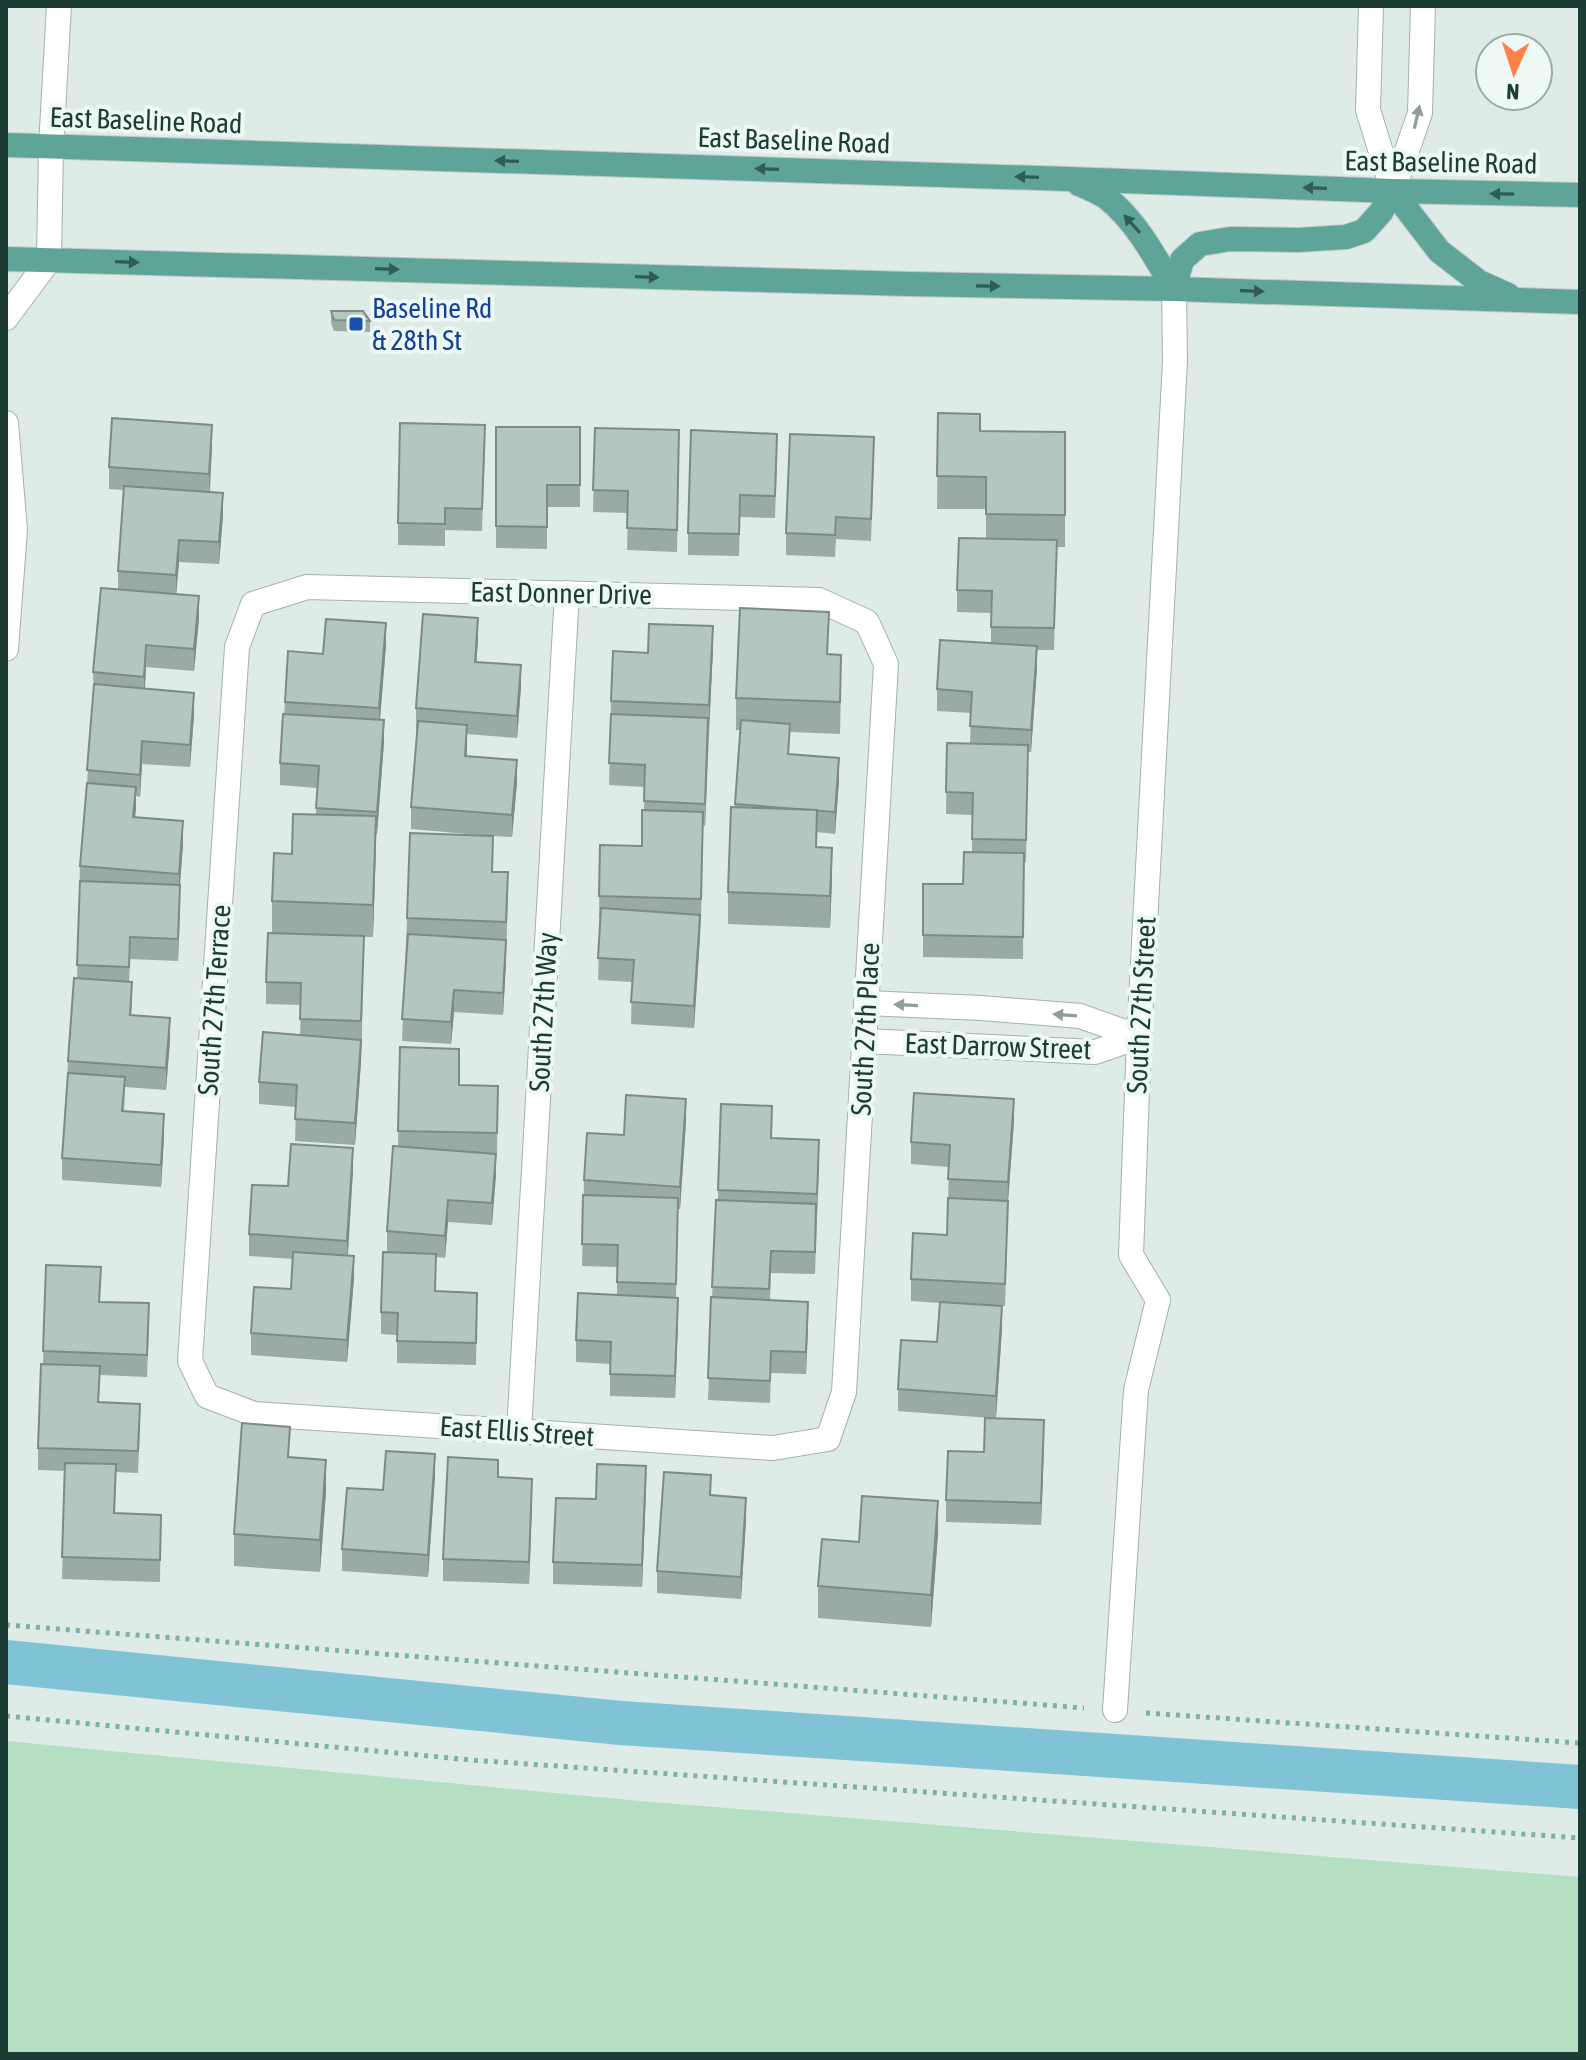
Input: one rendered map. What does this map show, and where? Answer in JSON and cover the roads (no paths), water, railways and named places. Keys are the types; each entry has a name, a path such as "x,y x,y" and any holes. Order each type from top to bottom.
{"main road":[{"name":"East Baseline Road","path":"6,145 1580,195"},
{"path":"1068,179 1106,197 1126,216 1143,236 1174,289"},
{"path":"1174,289 1182,260 1200,244 1230,239 1346,237 1364,231 1381,212 1393,191 1439,251 1479,282 1519,300"},
{"path":"6,259 1580,302"}],"street":[{"path":"6,318 49,260 51,147 59,6"},
{"path":"1371,6 1368,110 1393,191"},
{"path":"1393,191 1420,113 1423,6"},
{"name":"South 27th Street","path":"1115,1710 1136,1390 1158,1300 1131,1255 1139,1037 1175,361 1174,289"},
{"path":"6,423 15,530 6,649"},
{"name":"East Donner Drive","path":"253,604 307,587 819,600 867,622"},
{"name":"South 27th Way","path":"519,1431 567,593"},
{"name":"South 27th Terrace","path":"207,1396 190,1361 237,647 253,604"},
{"name":"South 27th Place","path":"828,1439 844,1392 886,664 867,622"},
{"name":"East Darrow Street","path":"866,1003 1080,1016 1139,1037"},
{"path":"979,1047 981,1008"},
{"name":"East Darrow Street","path":"864,1041 1095,1052 1139,1037"},
{"name":"East Ellis Street","path":"207,1396 254,1414 773,1448 828,1439"}],"waterway":[{"path":"6,1662 621,1723 1580,1787"}],"place":[{"name":"Baseline Rd & 28th St","path":"356,324"}]}
